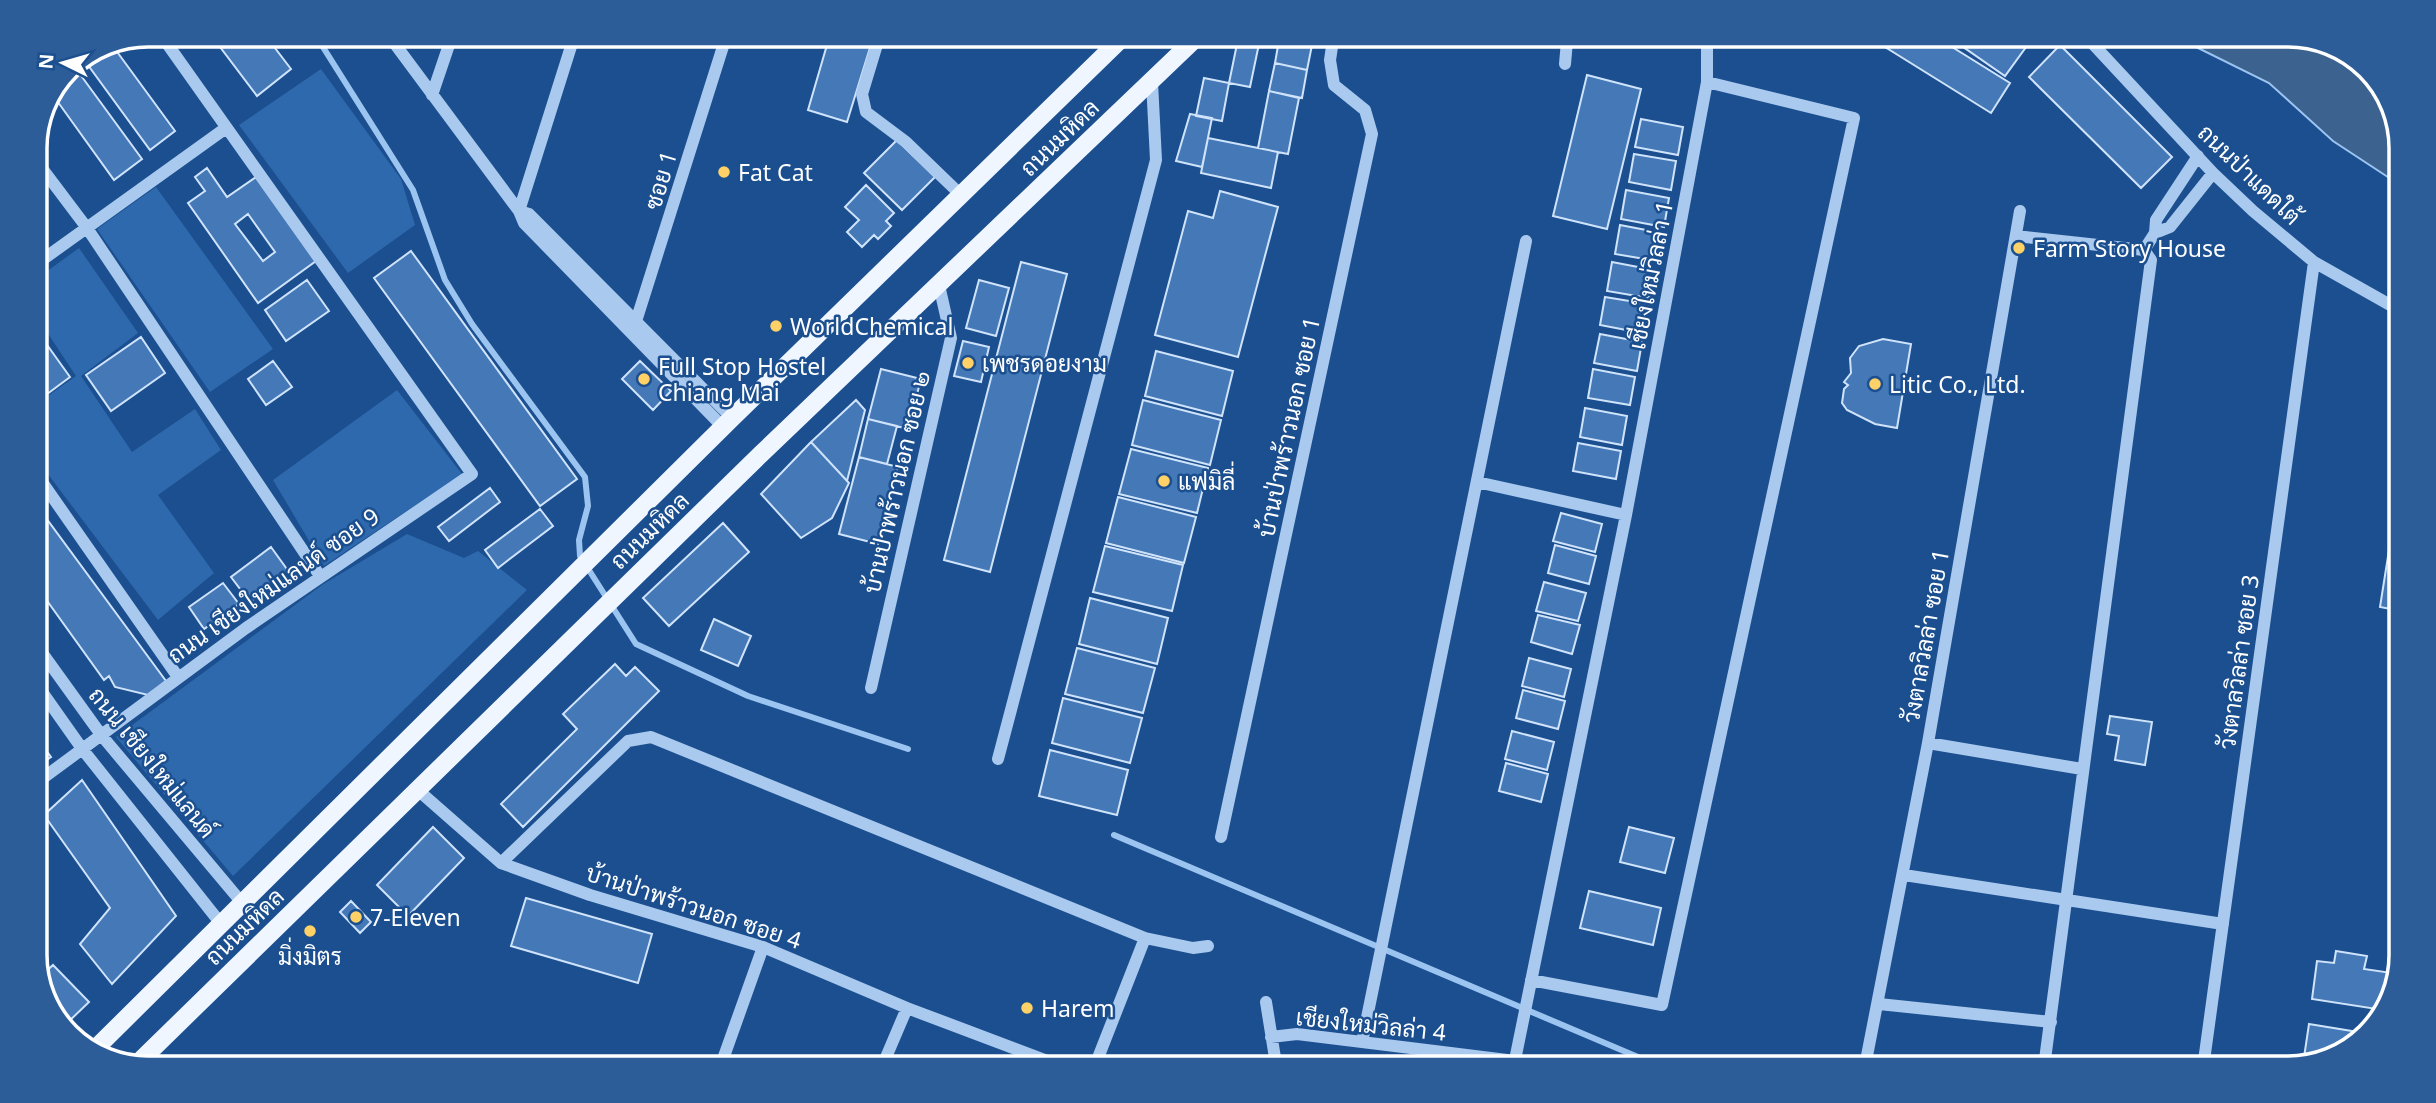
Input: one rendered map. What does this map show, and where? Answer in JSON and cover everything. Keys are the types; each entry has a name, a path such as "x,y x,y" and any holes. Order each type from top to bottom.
{"main road":[{"name":"ถนนมหิดล","path":"101,1043 727,423 1113,47"},
{"name":"ถนนมหิดล","path":"145,1056 629,584 1187,47"}],"street":[{"path":"47,256 226,128 169,47"},
{"path":"397,47 519,211 529,214 635,329 727,423"},
{"path":"432,95 448,47"},
{"path":"519,211 571,47"},
{"name":"ซอย 1","path":"635,329 723,47"},
{"path":"876,47 862,94 866,112 906,142 961,195"},
{"name":"บ้านป่าพร้าวนอก ซอย 1","path":"1221,837 1372,135 1365,110 1334,85 1330,60 1331,47"},
{"path":"1565,64 1566,47"},
{"name":"เชียงใหม่วิลล่า 1","path":"1516,1056 1626,515 1707,82 1707,47"},
{"name":"ถนนป่าแดดใต้","path":"2096,47 2213,173 2314,262 2389,304"},
{"path":"998,759 1156,160 1152,82"},
{"path":"1531,980 1662,1005 1854,118 1707,82"},
{"name":"ถนน เชียงใหม่แลนด์ ซอย 9","path":"47,775 320,576 472,474 226,128"},
{"path":"2046,1056 2147,255 2155,233 2156,220 2198,156"},
{"path":"2155,233 2170,227 2213,173"},
{"path":"47,175 87,228 320,576"},
{"name":"วังตาลวิลล่า ซอย 1","path":"1867,1056 1928,743 2020,211"},
{"path":"2016,236 2147,255"},
{"path":"1362,1042 1526,241"},
{"name":"วังตาลวิลล่า ซอย 3","path":"2205,1056 2314,262"},
{"name":"บ้านป่าพร้าวนอก ซอย ๒","path":"871,688 951,338 939,285"},
{"path":"1477,482 1626,515"},
{"path":"47,489 178,677"},
{"name":"ถนน เชียงใหม่แลนด์","path":"47,660 102,736 243,904"},
{"name":"ถนน เชียงใหม่แลนด์","path":"47,699 83,750 222,925"},
{"path":"501,863 628,741 651,737 1145,938 1193,948 1208,946"},
{"path":"1928,743 2082,769"},
{"name":"บ้านป่าพร้าวนอก ซอย 4","path":"419,791 501,863 590,895 763,947 907,1008 1032,1056"},
{"path":"1904,875 2223,924"},
{"path":"1099,1056 1145,938"},
{"path":"724,1056 763,947"},
{"path":"1266,1002 1275,1056"},
{"path":"1879,1004 2051,1022"},
{"path":"887,1056 907,1008"},
{"name":"เชียงใหม่วิลล่า 4","path":"1271,1037 1297,1034 1481,1056"}],"shaded area":[{"path":"2196,47 2308,49 2326,55 2349,68 2368,87 2381,110 2389,142 2389,178 2333,141 2269,83"},
{"path":"321,69 401,179 415,225 348,273 239,125"},
{"path":"156,187 273,349 210,392 97,229"},
{"path":"79,248 138,333 81,376 132,452 195,409 221,450 158,495 214,573 158,620 47,473 47,397 76,376 47,332 47,271"},
{"path":"397,390 462,474 324,566 273,480"},
{"path":"407,534 464,558 478,551 527,590 233,876 116,737 322,585"}],"building":[{"path":"220,47 274,47 291,69 257,96"},
{"path":"826,47 870,47 847,122 808,110"},
{"path":"1236,47 1258,47 1250,87 1229,83"},
{"path":"1278,47 1312,47 1307,70 1275,63"},
{"path":"1885,47 1952,47 2010,83 1991,113"},
{"path":"1963,47 2026,47 2005,76"},
{"path":"2058,47 2062,47 2172,157 2141,188 2029,77"},
{"path":"118,52 175,131 150,150 98,79 98,61"},
{"path":"1275,63 1307,70 1302,98 1269,91"},
{"path":"1587,75 1641,89 1607,229 1553,216"},
{"path":"1204,78 1229,83 1222,121 1196,116"},
{"path":"1269,91 1299,98 1288,154 1258,148"},
{"path":"61,98 97,98 142,159 114,180 59,103"},
{"path":"1190,114 1212,118 1202,167 1176,161"},
{"path":"1641,119 1683,127 1678,155 1635,147"},
{"path":"1208,138 1278,152 1271,188 1201,173"},
{"path":"897,140 935,177 902,210 864,173"},
{"path":"1634,154 1676,161 1671,190 1629,182"},
{"path":"207,168 227,197 256,177 316,261 258,303 188,203 205,191 195,177","holes":["248,214 275,252 263,261 235,224"]},
{"path":"866,185 894,213 886,221 891,226 878,239 874,235 862,247 847,232 859,220 845,207"},
{"path":"1626,190 1669,198 1664,227 1621,219"},
{"path":"1220,191 1278,207 1238,357 1155,335 1188,211 1213,218"},
{"path":"1620,225 1662,233 1657,261 1615,254"},
{"path":"411,251 577,479 540,506 374,278"},
{"path":"1021,262 1067,274 990,572 944,560"},
{"path":"1612,262 1654,270 1649,298 1607,291"},
{"path":"307,280 329,311 286,341 265,310"},
{"path":"979,280 1009,288 996,336 966,328"},
{"path":"1605,297 1648,304 1642,333 1600,325"},
{"path":"1600,334 1642,342 1637,371 1594,363"},
{"path":"141,337 165,373 111,411 86,375"},
{"name":"Litic Co., Ltd.","path":"1883,339 1911,344 1897,428 1875,424 1847,410 1842,403 1844,389 1848,385 1844,382 1851,373 1850,358 1859,346"},
{"path":"963,341 989,347 981,382 954,376"},
{"path":"47,345 70,377 47,394"},
{"path":"1156,351 1233,371 1222,416 1145,396"},
{"path":"273,361 292,387 266,405 248,379"},
{"path":"640,361 671,391 653,410 622,379"},
{"path":"881,369 921,379 908,429 868,419"},
{"path":"1593,369 1635,377 1630,405 1588,398"},
{"path":"856,400 865,410 847,481 811,442"},
{"path":"1143,400 1221,420 1210,465 1132,445"},
{"path":"1585,408 1627,416 1622,445 1580,437"},
{"path":"868,419 897,426 887,464 859,457"},
{"path":"811,442 849,483 832,518 801,538 761,494"},
{"path":"1578,443 1621,451 1616,479 1573,471"},
{"name":"แฟมิลี่","path":"1131,449 1208,468 1197,513 1119,494"},
{"path":"859,457 898,467 878,544 839,534"},
{"path":"490,488 500,502 449,541 438,527"},
{"path":"1118,497 1196,517 1184,563 1106,543"},
{"path":"540,509 553,526 498,568 485,550"},
{"path":"1561,513 1602,524 1595,552 1553,541"},
{"path":"47,519 166,681 148,695 115,687 109,676 104,680 47,601"},
{"path":"723,523 749,552 669,626 643,598"},
{"path":"1555,545 1596,556 1589,584 1548,573"},
{"path":"1105,546 1183,565 1172,611 1093,592"},
{"path":"271,547 289,572 250,602 231,577"},
{"path":"2389,550 2389,609 2380,607"},
{"path":"1544,582 1586,593 1578,621 1536,611"},
{"path":"223,583 239,604 204,629 189,607"},
{"path":"1090,598 1168,618 1157,664 1079,644"},
{"path":"1538,615 1580,625 1572,654 1531,642"},
{"path":"714,619 751,636 738,666 701,650"},
{"path":"1077,648 1155,668 1143,713 1065,694"},
{"path":"1529,658 1571,669 1564,697 1522,686"},
{"path":"615,664 626,676 635,667 659,691 523,827 501,804 577,729 563,714"},
{"path":"1523,690 1565,701 1558,729 1516,718"},
{"path":"1063,698 1142,718 1130,763 1052,743"},
{"path":"2110,716 2152,722 2145,765 2115,760 2119,736 2107,734"},
{"path":"1512,731 1554,742 1547,770 1505,759"},
{"path":"1050,750 1128,770 1117,815 1039,796"},
{"path":"1506,763 1548,774 1541,802 1499,791"},
{"path":"82,780 176,916 112,984 80,944 110,908 47,819 47,812"},
{"path":"433,827 464,858 408,916 377,885"},
{"path":"1629,827 1674,838 1665,873 1620,862"},
{"path":"1589,891 1661,908 1653,945 1580,928"},
{"path":"526,898 652,934 638,983 511,946"},
{"name":"7-Eleven","path":"351,901 371,922 360,933 340,912"},
{"path":"2336,951 2367,956 2364,969 2387,972 2373,1008 2312,999 2317,961 2334,963"},
{"path":"53,965 89,1002 71,1019 58,1000 48,969"},
{"path":"2309,1024 2354,1031 2333,1045 2304,1054"}],"waterway":[{"path":"323,47 413,190 445,280 472,324 585,477 588,506 579,540 580,556 636,644 748,696 908,749"},
{"path":"1114,835 1636,1056"}],"place":[{"name":"Fat Cat","path":"724,172"},
{"name":"Farm Story House","path":"2019,248"},
{"name":"WorldChemical","path":"776,326"},
{"name":"เพชรดอยงาม","path":"968,363"},
{"name":"Full Stop Hostel Chiang Mai","path":"644,379"},
{"name":"Litic Co., Ltd.","path":"1875,384"},
{"name":"แฟมิลี่","path":"1164,481"},
{"name":"7-Eleven","path":"356,917"},
{"name":"มิ่งมิตร","path":"310,931"},
{"name":"Harem","path":"1027,1008"}]}
